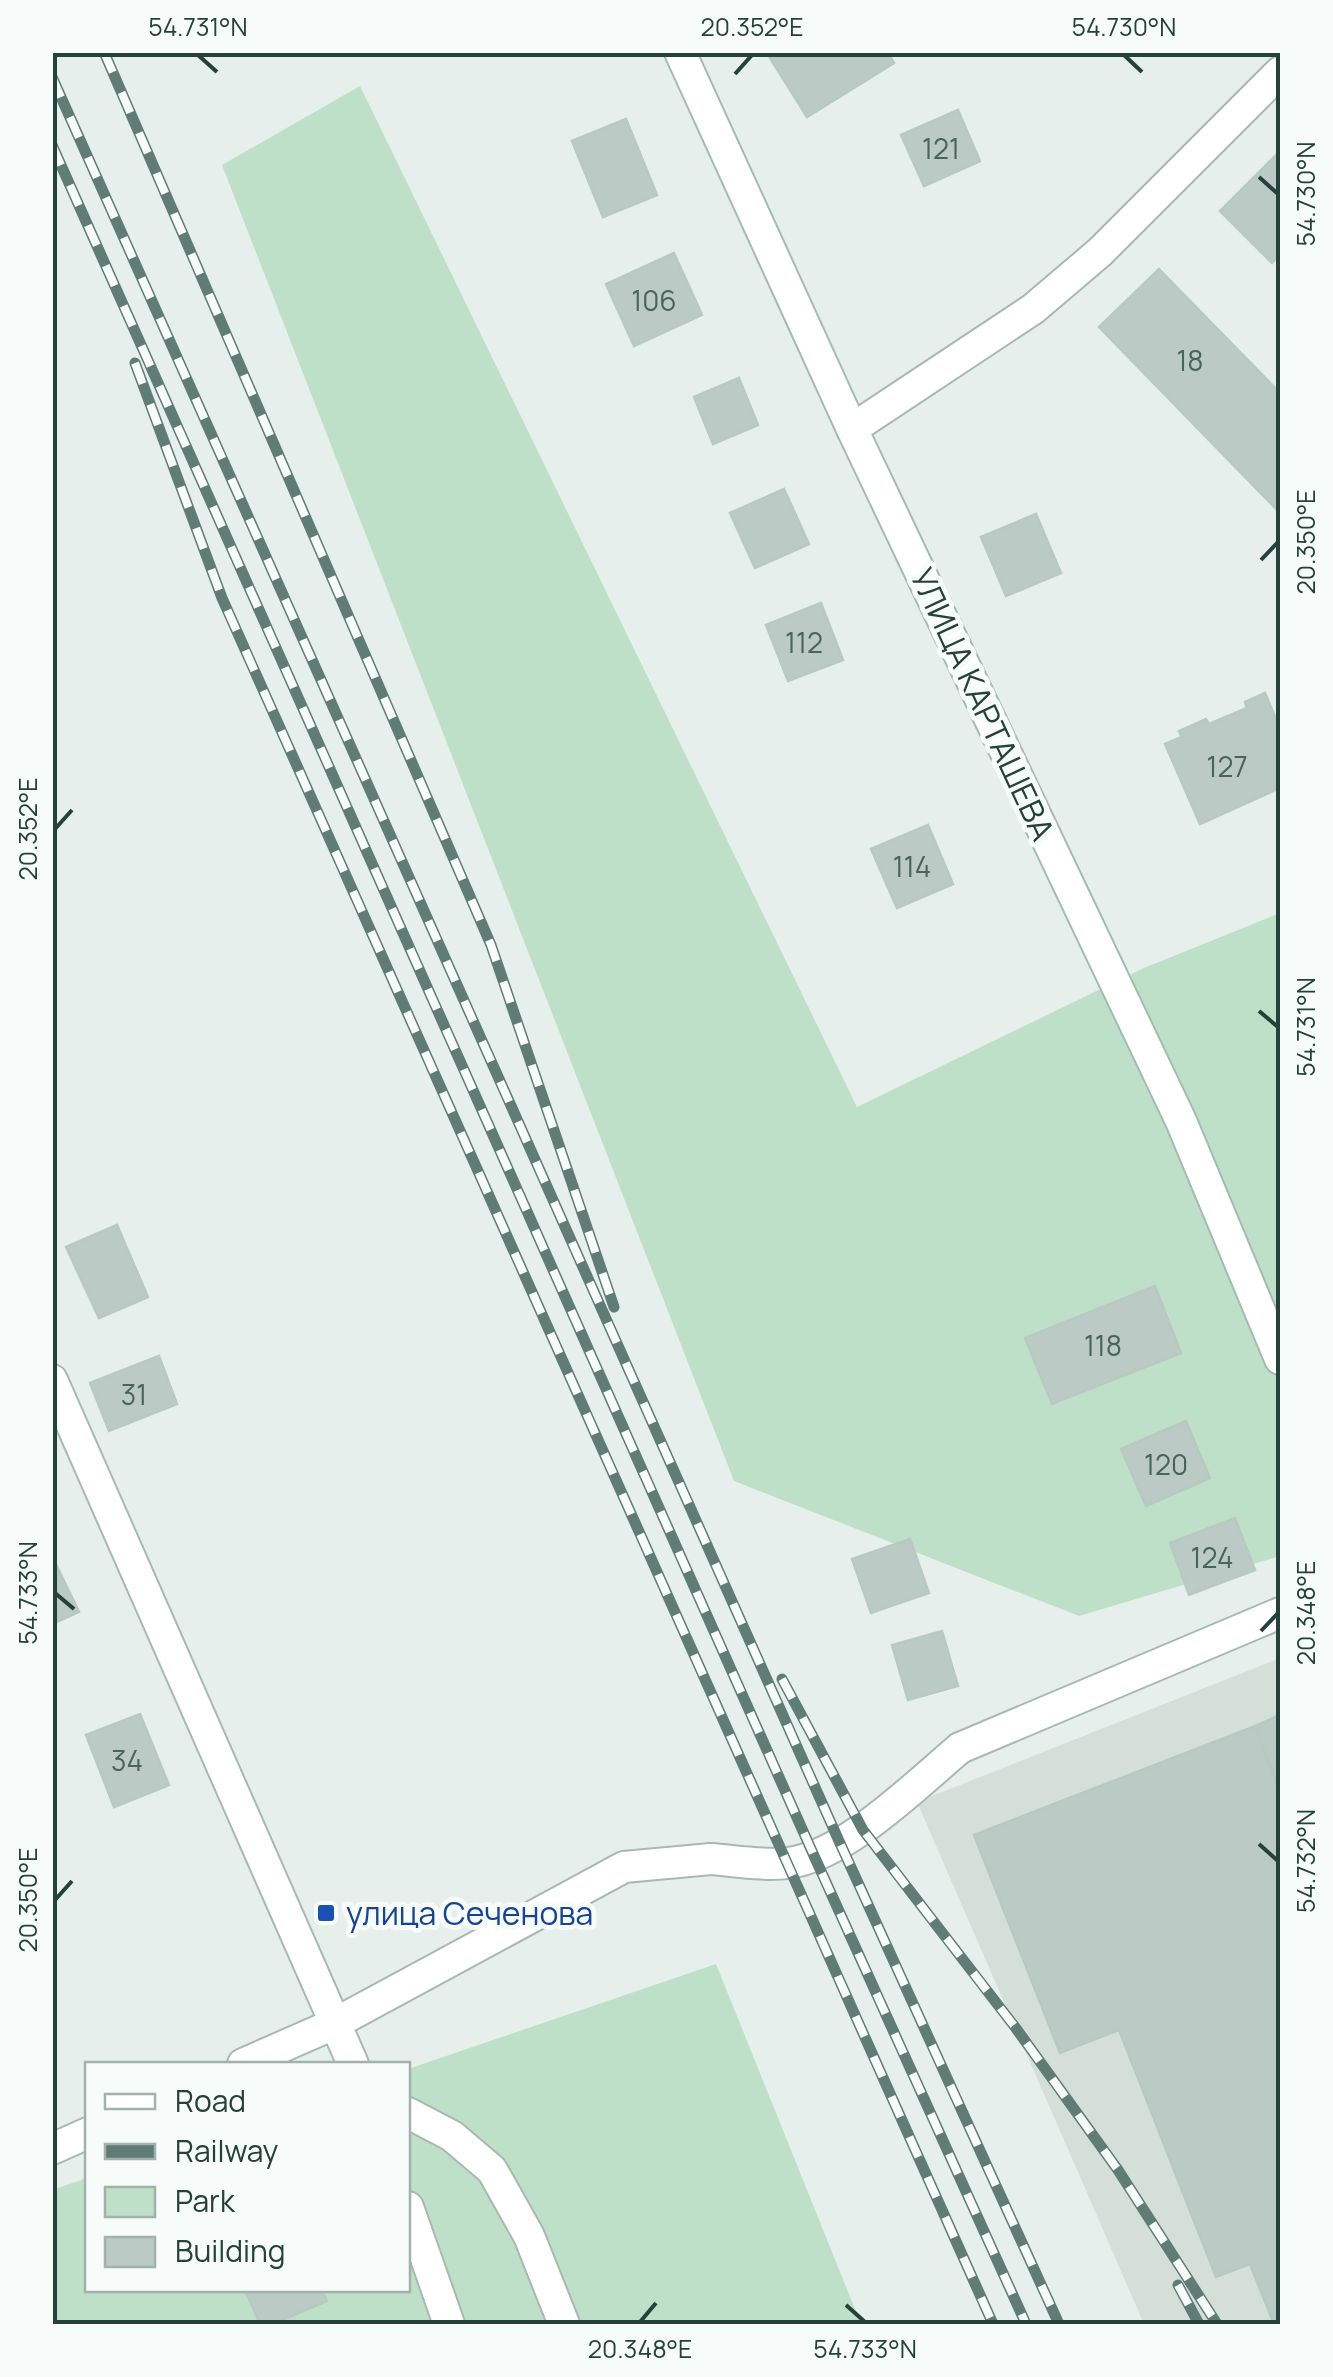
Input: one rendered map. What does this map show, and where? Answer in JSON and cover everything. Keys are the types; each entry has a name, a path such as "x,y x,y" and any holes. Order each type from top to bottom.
{"street":[{"name":"УЛИЦА КАРТАШЕВА","path":"680,52 852,429 1181,1120 1280,1359"},
{"path":"852,429 1033,308 1100,252 1280,72"},
{"path":"52,1380 352,2062"},
{"path":"248,2062 334,2024 624,1867 711,1859 786,1864 815,1858 863,1830 960,1748 1280,1613"},
{"path":"410,2114 452,2136 492,2170 529,2236 564,2324"},
{"path":"52,2149 85,2134"},
{"path":"410,2213 450,2324"}],"shaded area":[{"path":"1280,1658 1280,2324 1144,2324 917,1802"}],"green space":[{"path":"360,86 857,1107 1144,968 1280,913 1280,1556 1079,1616 734,1481 222,165"},
{"path":"716,1964 861,2324 53,2324 52,2190 85,2179 85,2292 410,2292 410,2068"}],"building":[{"path":"778,52 888,52 894,63 807,117 770,58"},
{"path":"958,110 980,161 924,186 901,135"},
{"path":"626,119 657,195 603,217 572,141"},
{"path":"1280,151 1280,254 1272,263 1220,211"},
{"path":"674,253 702,315 634,346 606,284"},
{"path":"1159,269 1280,393 1280,513 1099,327"},
{"path":"739,378 758,425 713,444 694,397"},
{"path":"784,489 809,544 755,568 730,513"},
{"path":"1036,514 1061,573 1006,596 981,537"},
{"path":"821,603 843,660 788,681 766,625"},
{"path":"1265,693 1280,728 1280,788 1200,824 1165,744 1182,737 1179,731 1247,708 1245,702"},
{"path":"928,825 953,884 897,908 871,849"},
{"path":"117,1225 148,1297 99,1318 66,1247"},
{"path":"1155,1286 1181,1353 1052,1404 1025,1338"},
{"path":"159,1356 177,1404 109,1431 90,1383"},
{"path":"1186,1421 1210,1478 1146,1506 1121,1449"},
{"path":"1235,1518 1255,1570 1189,1595 1170,1543"},
{"path":"910,1539 929,1593 871,1613 852,1559"},
{"path":"52,1556 79,1612 52,1624"},
{"path":"942,1631 958,1686 908,1700 892,1645"},
{"path":"140,1714 169,1785 114,1807 86,1735"},
{"path":"1280,1715 1280,1793 1255,1726"},
{"path":"1255,1726 1280,1791 1280,2324 1274,2324 1250,2264 1216,2277 1119,2030 1060,2053 974,1835"},
{"path":"246,2292 323,2292 327,2301 273,2324 260,2324"}],"railway":[{"path":"104,52 491,945 614,1307"},
{"path":"52,77 839,1841 1059,2324"},
{"path":"52,145 1026,2324"},
{"path":"135,363 222,598 993,2324"},
{"path":"782,1679 863,1830 1015,2027 1118,2170 1217,2324"},
{"path":"1178,2285 1199,2324"}],"place":[{"name":"улица Сеченова","path":"326,1913"}]}
